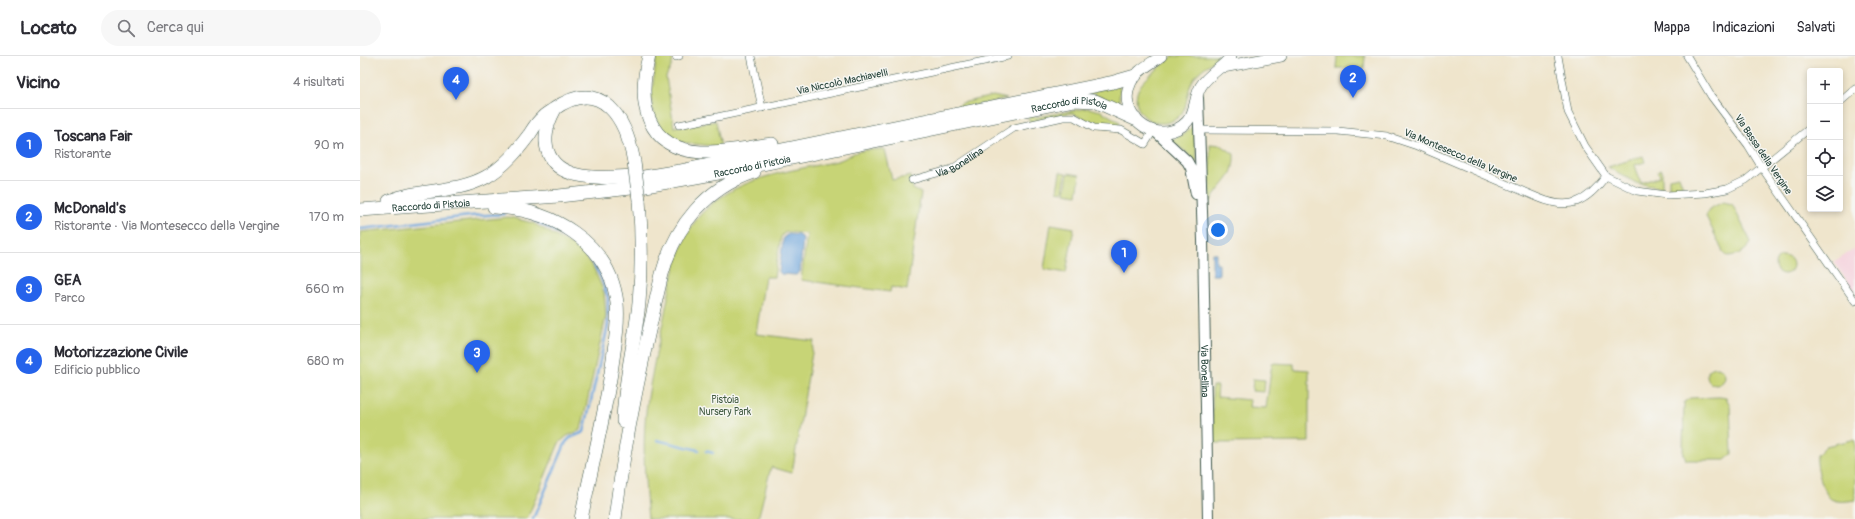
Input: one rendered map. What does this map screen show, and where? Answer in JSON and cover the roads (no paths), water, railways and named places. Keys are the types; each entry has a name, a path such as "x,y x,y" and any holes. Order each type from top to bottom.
{"highway":[{"path":"649,56 643,87 645,108 656,131 671,143 680,147 689,150 710,152 806,139 859,135"},
{"name":"Raccordo di Pistoia","path":"360,203 568,187 655,175 859,135 1114,82 1135,76"},
{"path":"388,201 406,194 460,187 485,177 504,164 518,149 542,118 569,100 578,98 594,99 606,104 619,117 625,128 634,162 639,200 642,244 640,287 623,414 622,464"},
{"name":"Raccordo di Pistoia","path":"360,210 566,195 640,187 1079,100 1095,101 1135,119"},
{"path":"555,109 545,130 545,142 550,157 562,169 574,174 594,177 655,175"},
{"path":"615,519 622,464 662,274 669,252 678,233 697,207 724,186 745,175 781,165 802,156"},
{"path":"452,204 509,208 545,217 560,223 581,237 604,266 614,292 617,321 611,374 581,519"},
{"path":"595,457 615,412 628,370"}],"main road":[{"path":"1161,56 1135,76 1130,85 1128,95 1129,107 1135,119 1154,132 1173,130 1186,122 1192,114 1198,94 1207,79 1223,66 1231,56"},
{"path":"1223,66 1281,56"},
{"name":"Via Bonellina","path":"1198,94 1203,223 1208,519"},
{"name":"Via Bonellina","path":"1154,132 1184,157 1190,164 1203,223"}],"street":[{"path":"751,56 762,108"},
{"name":"Via Niccolò Machiavelli","path":"679,125 1008,56"},
{"path":"1558,56 1565,102 1572,122 1584,146 1606,176 1628,188 1652,194 1705,193 1734,187 1762,168 1807,130"},
{"name":"Via Bassa della Vergine","path":"1687,56 1711,96 1748,145 1762,168 1855,301"},
{"path":"1843,99 1855,89"},
{"name":"Via Bonellina","path":"912,180 952,169 1014,128 1056,118 1071,117 1094,128 1121,130 1144,144 1154,132"},
{"name":"Via Montesecco della Vergine","path":"1199,130 1325,130 1364,133 1408,142 1545,201 1559,204 1574,203 1586,199 1595,191 1606,176"}],"water":[{"path":"789,234 798,235 803,238 800,272 796,275 781,274 779,272 783,240 785,236"},
{"path":"1212,253 1216,253 1216,264 1219,264 1219,275 1212,275"}],"waterway":[{"path":"360,229 470,216 504,214"},
{"path":"533,519 566,442 570,438 584,432 608,325 608,297 601,277 590,258 578,244 534,220"},
{"path":"657,440 699,450"},
{"path":"706,451 713,453"}],"place":[{"name":"McDonald's","path":"1353,98"},
{"name":"Motorizzazione Civile","path":"456,100"},
{"name":"Toscana Fair","path":"1124,273"},
{"name":"GEA","path":"477,373"}],"park label":[{"name":"Pistoia Nursery Park","path":"725,404"}]}
